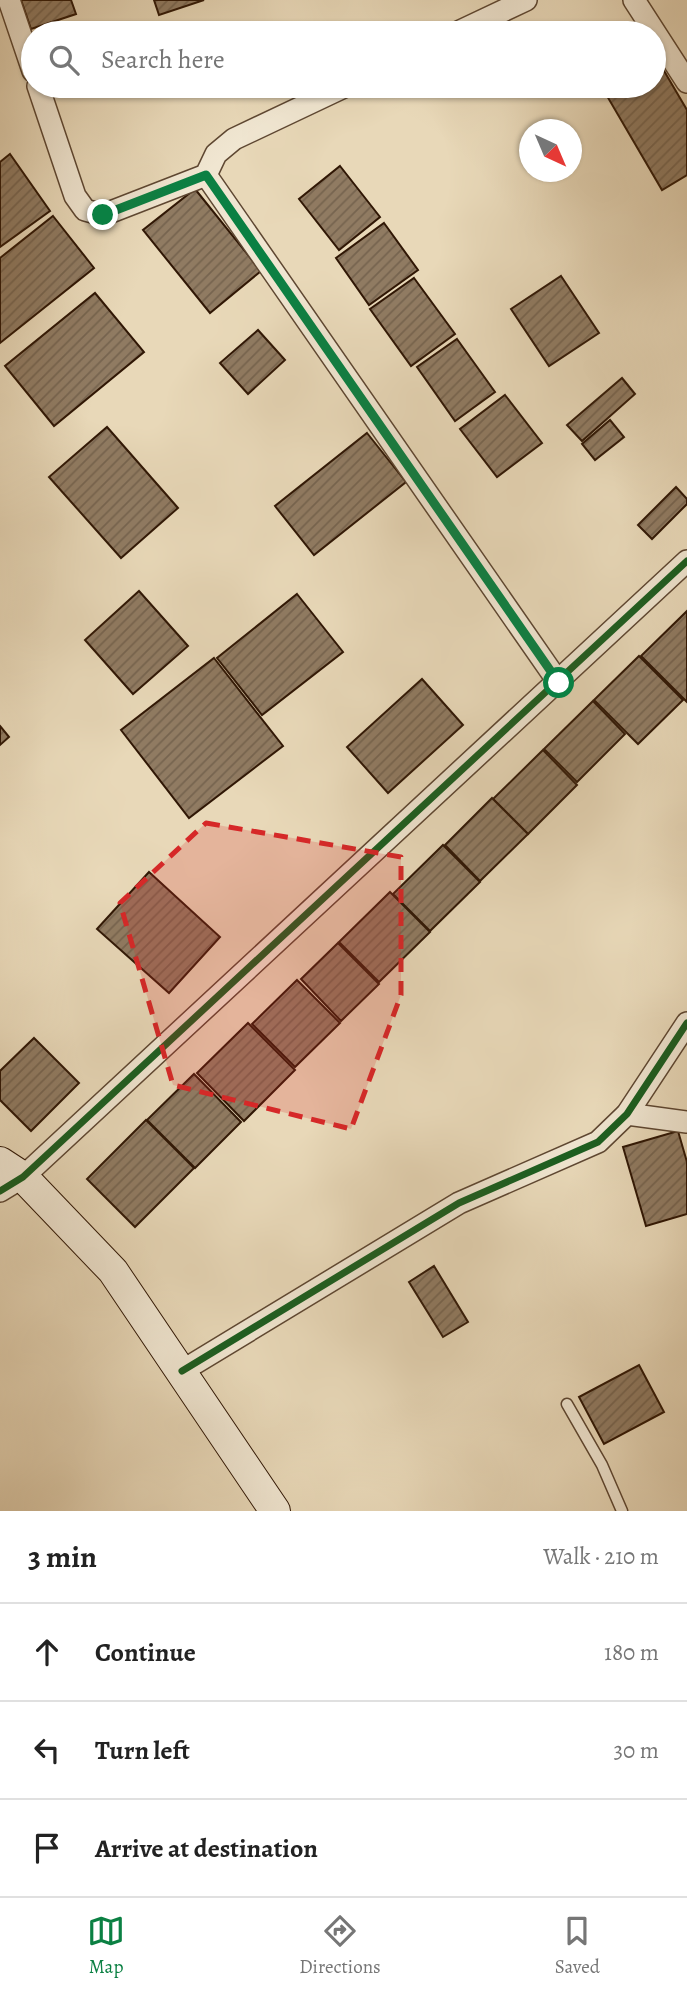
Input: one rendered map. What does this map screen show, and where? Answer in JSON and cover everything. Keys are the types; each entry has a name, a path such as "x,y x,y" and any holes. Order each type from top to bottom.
{"street":[{"path":"9,0 21,36"},
{"path":"481,21 526,0"},
{"path":"634,0 648,21"},
{"path":"666,50 687,82"},
{"path":"42,98 75,196 85,210 103,215 206,175 216,154 234,139 321,98"},
{"path":"206,175 559,683"},
{"path":"275,1511 113,1271 8,1177 559,683 687,561"},
{"path":"182,1371 459,1203 598,1142 627,1114 687,1023"},
{"path":"627,1114 687,1122"}],"lane":[{"path":"568,1404 603,1465 622,1511"}],"highlighted area":[{"path":"206,823 401,857 401,995 351,1129 173,1085 120,903"}],"building":[{"path":"21,0 71,0 76,14 55,21 28,21"},
{"path":"154,0 204,0 159,15"},
{"path":"666,74 687,110 687,175 662,190 608,98 666,98"},
{"path":"10,154 50,211 0,247 0,162"},
{"path":"340,166 380,217 339,250 299,199"},
{"path":"195,189 261,271 210,313 143,230"},
{"path":"53,216 94,268 0,343 0,258"},
{"path":"384,223 418,270 369,305 336,258"},
{"path":"561,276 599,333 549,366 511,309"},
{"path":"414,278 455,334 411,366 370,309"},
{"path":"95,293 144,352 54,426 5,366"},
{"path":"258,330 285,360 248,394 220,363"},
{"path":"457,339 495,392 455,421 417,367"},
{"path":"622,378 635,394 582,441 567,425"},
{"path":"505,395 542,443 497,477 460,429"},
{"path":"610,420 624,437 595,460 582,444"},
{"path":"107,427 178,508 121,558 49,477"},
{"path":"367,433 406,482 314,555 275,506"},
{"path":"676,487 687,499 687,504 652,539 638,525"},
{"path":"139,591 188,646 133,694 85,640"},
{"path":"297,594 343,652 262,715 217,658"},
{"path":"687,611 687,702 641,656"},
{"path":"639,656 683,700 638,744 594,700"},
{"path":"214,658 283,746 189,818 121,730"},
{"path":"422,679 463,725 388,793 347,747"},
{"path":"593,701 625,734 577,782 544,749"},
{"path":"0,726 9,737 0,745"},
{"path":"543,750 577,785 528,834 493,799"},
{"path":"492,798 528,834 480,881 445,845"},
{"path":"443,845 480,882 430,931 393,894"},
{"path":"149,872 220,937 169,993 97,929"},
{"path":"390,892 430,932 379,982 339,942"},
{"path":"338,943 379,984 341,1021 301,979"},
{"path":"297,980 340,1023 295,1067 252,1024"},
{"path":"248,1023 295,1070 244,1121 197,1073"},
{"path":"34,1038 79,1083 31,1131 0,1100 0,1071"},
{"path":"194,1074 241,1122 195,1168 147,1120"},
{"path":"146,1120 194,1168 135,1227 87,1179"},
{"path":"678,1131 687,1162 687,1214 646,1226 623,1147"},
{"path":"434,1266 468,1322 443,1337 409,1282"},
{"path":"639,1365 664,1412 604,1444 579,1397"}],"cycle path":[{"path":"206,175 559,683"},
{"path":"0,1191 23,1177 687,561"},
{"path":"182,1371 459,1203 598,1142 627,1114 687,1023"}],"route":[{"path":"103,215 206,175 559,683"}]}
